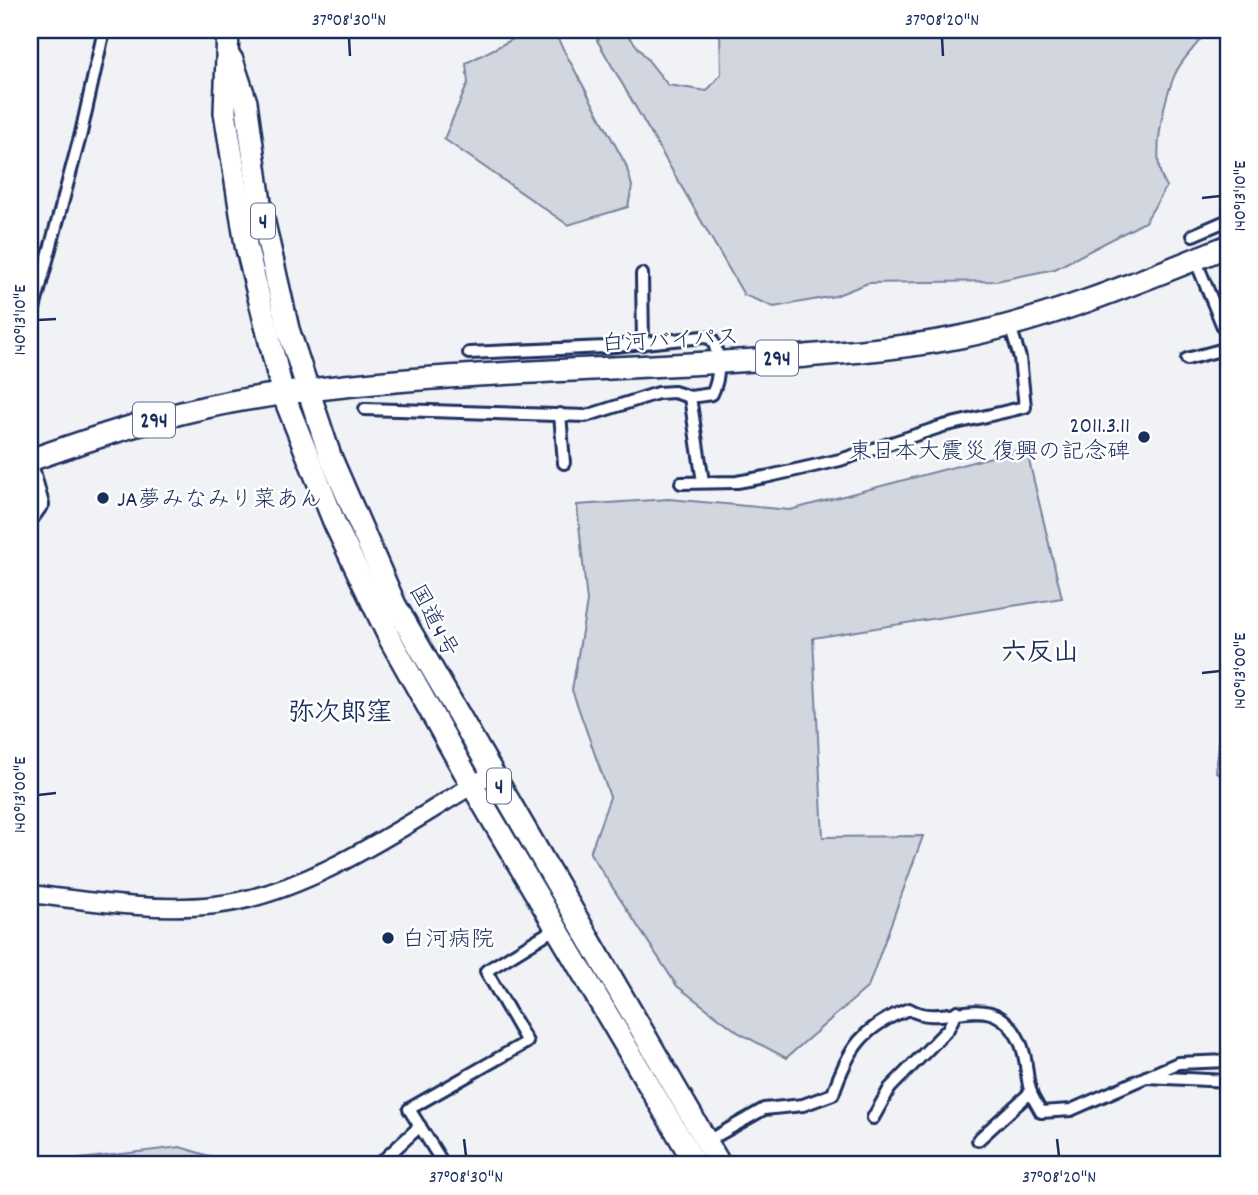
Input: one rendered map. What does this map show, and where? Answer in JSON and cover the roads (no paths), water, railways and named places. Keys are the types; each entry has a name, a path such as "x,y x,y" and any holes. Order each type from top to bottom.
{"highway":[{"name":"国道4号","path":"228,40 246,103 261,210 288,329 330,456 395,605 720,1165"},
{"name":"国道4号","path":"228,40 225,112 246,245 283,394 335,524 384,627 688,1162"},
{"name":"白河バイパス","path":"309,391 431,378 718,363 901,346 1010,326 1104,296 1228,246"},
{"name":"294","path":"30,460 139,424 230,402 309,391"}],"street":[{"path":"30,324 81,133 104,30"},
{"path":"1193,235 1228,219"},
{"path":"1195,260 1228,339"},
{"path":"642,274 643,344"},
{"path":"681,483 737,482 840,460 943,426 1025,407 1020,358 1010,326"},
{"path":"365,409 586,416 658,393 674,392 690,397 712,394 718,381 715,344 711,338 468,353"},
{"path":"1187,359 1228,348"},
{"path":"690,397 703,482"},
{"path":"560,414 564,463"},
{"path":"30,460 43,504 30,522"},
{"path":"30,894 135,906 183,907 236,902 315,876 491,774"},
{"path":"444,1165 410,1109 527,1042 486,971 556,928"},
{"path":"688,1162 707,1141 764,1109 803,1105 833,1094 849,1053 867,1032 884,1018 909,1009 920,1016 957,1011 990,1012 1008,1023 1019,1040 1028,1063 1031,1092 1041,1112 1057,1113 1178,1063 1228,1060"},
{"path":"873,1118 890,1088 948,1028 957,1011"},
{"path":"1143,1077 1228,1081"},
{"path":"978,1140 1031,1092"},
{"path":"378,1165 420,1126"}],"place":[{"name":"2011.3.11 東日本大震災 復興の記念碑","path":"1144,437"},
{"name":"JA夢みなみり菜あん","path":"103,498"},
{"name":"白河病院","path":"388,938"}],"district":[{"name":"六反山","path":"1040,651"},
{"name":"弥次郎窪","path":"340,711"}]}
